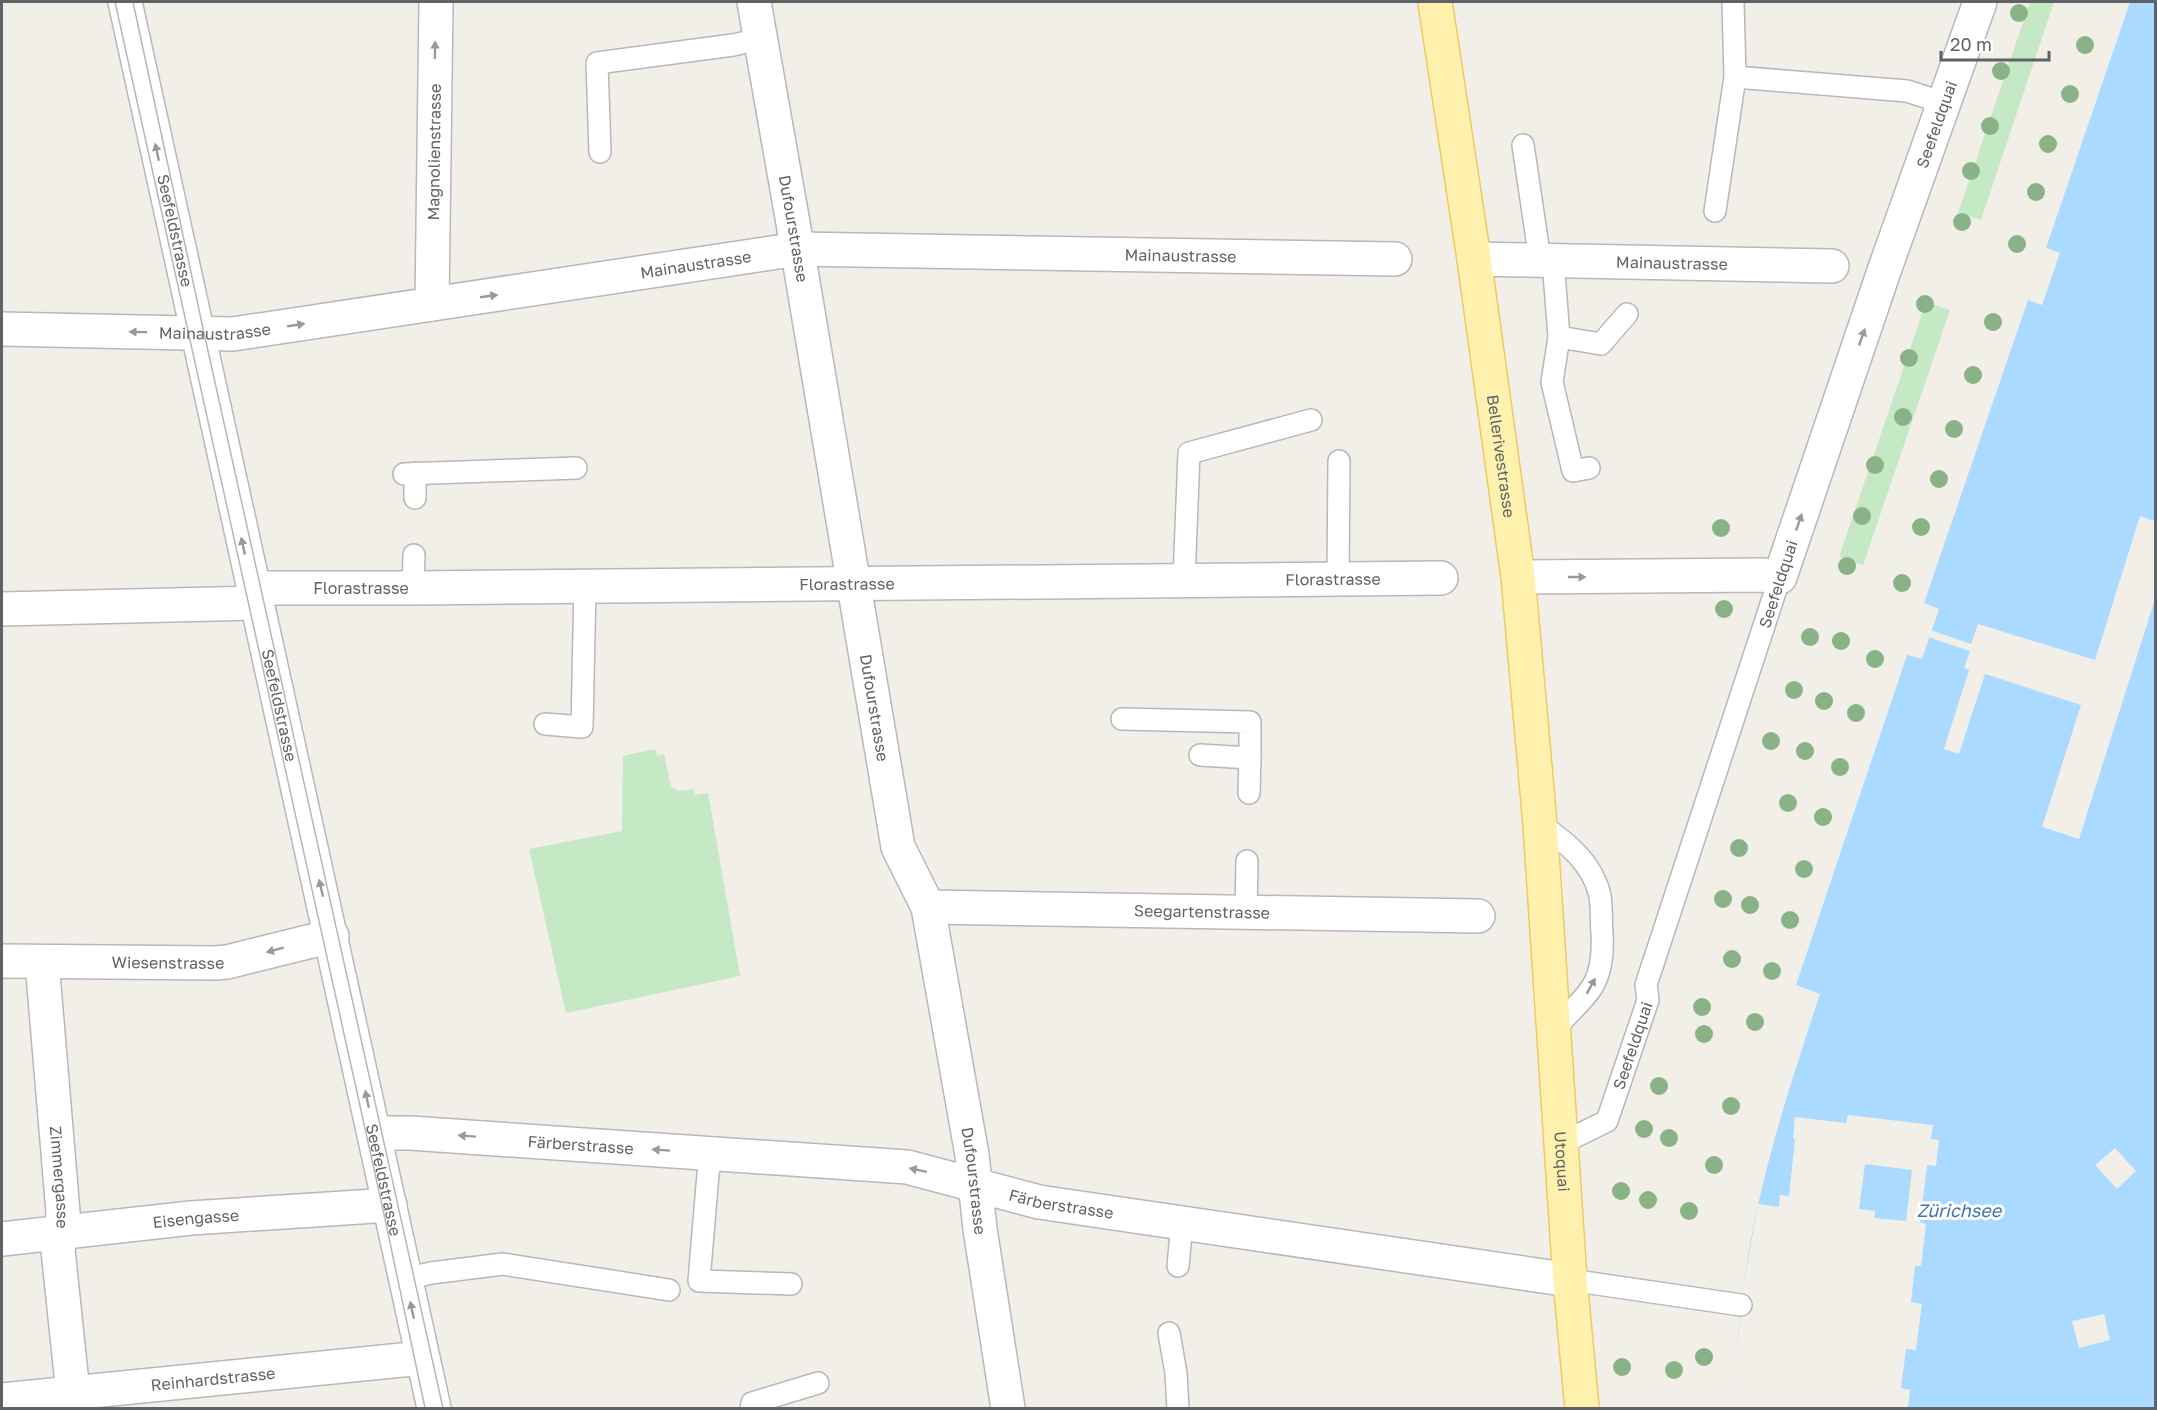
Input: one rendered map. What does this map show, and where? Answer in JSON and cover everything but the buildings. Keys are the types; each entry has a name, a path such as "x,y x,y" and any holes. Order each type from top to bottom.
{"main road":[{"name":"Bellerivestrasse","path":"1435,2 1474,259 1518,577 1540,824 1545,914"},
{"name":"Utoquai","path":"1545,914 1570,1280 1582,1408"}],"street":[{"name":"Seefeldstrasse","path":"125,2 434,1408"},
{"name":"Magnolienstrasse","path":"432,304 436,2"},
{"name":"Dufourstrasse","path":"754,2 798,249 898,847 928,907 972,1155 1001,1407"},
{"name":"Seefeldquai","path":"1780,577 1884,271 1980,2"},
{"name":"Mainaustrasse","path":"2,329 233,334 798,249 1395,259"},
{"name":"Mainaustrasse","path":"1474,259 1832,266"},
{"path":"1518,577 1750,575 1780,577"},
{"name":"Florastrasse","path":"2,609 413,588 1441,578"},
{"name":"Seegartenstrasse","path":"928,907 1478,916"},
{"name":"Wiesenstrasse","path":"2,961 227,962 332,936"},
{"name":"Zimmergasse","path":"42,962 63,1212 58,1250 84,1398"},
{"name":"Färberstrasse","path":"374,1133 410,1132 907,1167 1039,1202 1570,1280"},
{"name":"Eisengasse","path":"2,1239 192,1218 390,1205"},
{"name":"Reinhardstrasse","path":"2,1400 84,1398 422,1358"}],"lane":[{"path":"1715,211 1735,76 1733,2"},
{"path":"600,152 597,63 733,45 760,39"},
{"path":"1735,76 1907,91 1944,103"},
{"path":"1523,144 1559,338 1552,382 1573,471 1589,468"},
{"path":"1559,338 1601,344 1627,314"},
{"path":"1184,580 1189,453 1311,420"},
{"path":"1338,579 1339,460"},
{"path":"415,498 410,473 576,468"},
{"path":"413,588 414,555"},
{"name":"Seefeldquai","path":"1560,1144 1606,1121 1648,1000 1646,985 1780,577"},
{"path":"545,724 582,727 585,585"},
{"path":"1122,719 1250,722 1249,793"},
{"path":"1200,755 1250,758"},
{"path":"1540,824 1578,855 1591,874 1600,897 1602,960 1592,989 1553,1030"},
{"path":"1246,912 1247,861"},
{"path":"712,1154 708,1174 699,1281 791,1284"},
{"path":"1178,1266 1182,1223"},
{"path":"406,1279 431,1273 503,1264 669,1290"},
{"path":"1570,1280 1742,1305"},
{"path":"1169,1333 1176,1373 1178,1408"},
{"path":"751,1408 752,1403 818,1383"}],"green space":[{"path":"2030,2 2054,2 1981,220 1958,213"},
{"path":"1926,302 1950,310 1863,565 1839,557"},
{"path":"655,749 657,756 664,754 671,787 678,791 694,789 695,795 708,793 740,976 566,1013 529,849 622,831 623,756"}],"water":[{"name":"Zürichsee","path":"2130,2 2155,2 2155,1408 1734,1408 1741,1306 1753,1230 1764,1178 1779,1125 1820,994 1796,985 1907,655 1922,659 1939,609 1924,603 2028,300 2042,305 2060,253 2046,248"}],"pier":[{"path":"2140,516 2155,521 2155,599 2079,839 2042,827 2081,705 1985,674 1959,754 1944,749 1969,670 1964,668 1970,651 1928,637 1930,630 1971,644 1978,624 2095,660"},
{"path":"1848,1115 1933,1125 1931,1139 1939,1140 1936,1166 1927,1165 1920,1222 1926,1224 1921,1266 1915,1266 1911,1302 1922,1304 1916,1350 1906,1349 1901,1388 1910,1390 1908,1408 1734,1408 1735,1368 1743,1288 1758,1204 1779,1207 1780,1195 1789,1196 1795,1117 1846,1123","holes":["1865,1164 1912,1170 1906,1221 1875,1218 1875,1211 1859,1209"]},
{"path":"2115,1148 2136,1171 2117,1189 2095,1165"},
{"path":"2104,1314 2110,1340 2079,1348 2072,1321"}],"tram line":[{"path":"115,2 425,1408"},
{"path":"133,2 204,333 443,1408"}]}
